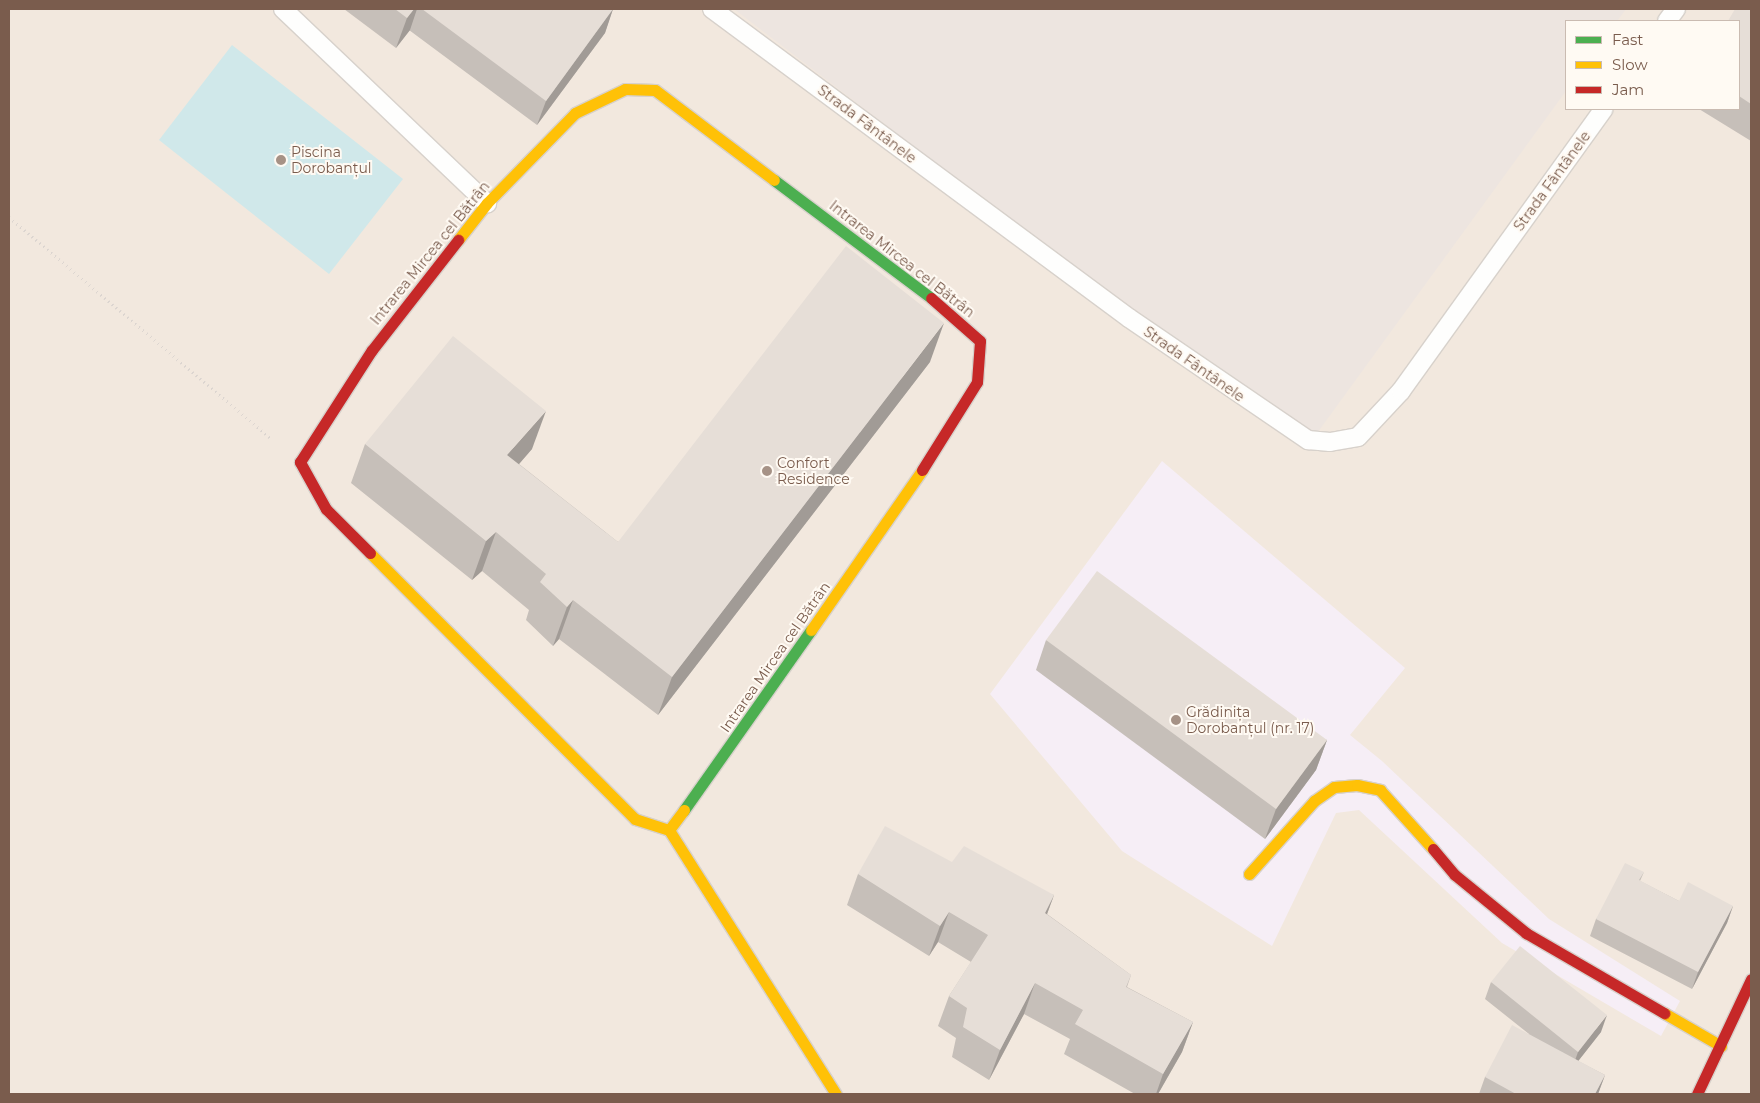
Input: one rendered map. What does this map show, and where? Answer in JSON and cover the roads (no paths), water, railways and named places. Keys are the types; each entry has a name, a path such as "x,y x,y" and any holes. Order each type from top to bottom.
{"street":[{"name":"Intrarea Mircea cel Bătrân","path":"625,89 656,90 952,314 980,341 978,382 948,433 700,790 668,830 635,819 614,798 326,509 300,462 372,350 487,203 575,113 625,89"},
{"path":"1249,874 1314,801 1334,787 1357,785 1380,790 1408,818 1455,875 1526,933 1721,1046"},
{"path":"668,830 836,1094"},
{"path":"1697,1094 1751,979"}],"lane":[{"path":"282,9 487,203"},
{"name":"Strada Fântânele","path":"712,9 1129,318 1308,440 1330,442 1358,437 1401,391 1603,110"},
{"path":"1668,20 1676,9"}],"water":[{"name":"Piscina Dorobanțul","path":"232,45 403,179 329,274 159,140"}],"place":[{"name":"Piscina Dorobanțul","path":"281,160"},
{"name":"Confort Residence","path":"767,471"},
{"name":"Grădinița Dorobanțul (nr. 17)","path":"1176,720"}]}
